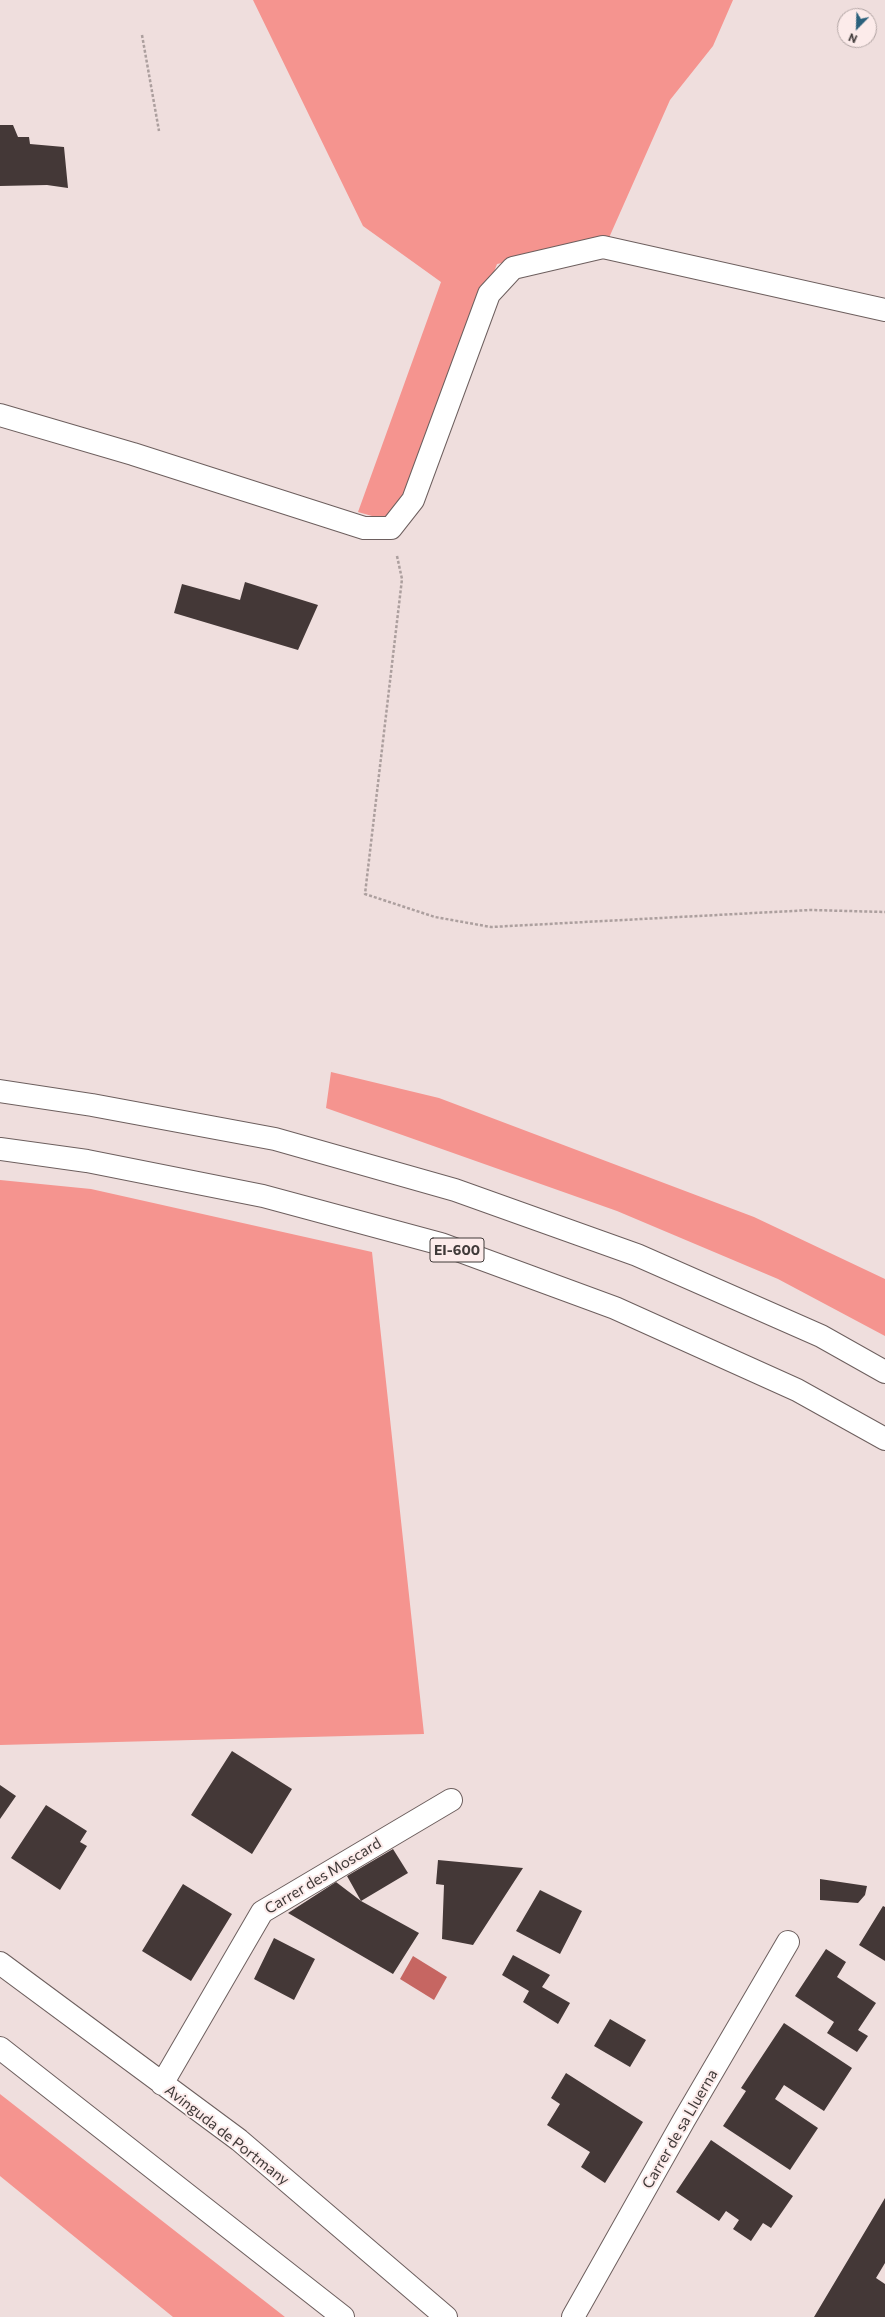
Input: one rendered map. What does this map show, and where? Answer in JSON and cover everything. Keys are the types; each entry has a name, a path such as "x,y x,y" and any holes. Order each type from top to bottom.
{"main road":[{"path":"0,415 133,454 364,528 391,528 413,500 489,294 513,268 603,247 885,310"},
{"path":"0,1092 92,1105 275,1139 455,1190 637,1255 821,1336 885,1372"},
{"name":"EI-600","path":"0,1149 87,1161 263,1196 441,1244 615,1308 797,1390 885,1439"},
{"name":"Carrer des Moscard","path":"162,2084 262,1912 451,1800"},
{"name":"Carrer de sa Lluerna","path":"574,2317 684,2120 788,1942"},
{"name":"Avinguda de Portmany","path":"0,1963 239,2140 446,2317"},
{"path":"0,2048 343,2317"}],"path":[{"path":"142,36 159,131"},
{"path":"391,528 402,579 365,894 435,917 491,926 811,910 885,912"}],"shaded area":[{"path":"253,0 733,0 713,46 670,100 608,240 497,264 410,496 386,520 358,512 441,282 363,226"},
{"path":"331,1072 439,1098 754,1217 885,1279 885,1336 778,1279 617,1211 326,1108"},
{"path":"0,1180 91,1189 372,1252 424,1734 0,1745"},
{"path":"413,1956 447,1977 434,2000 400,1979"},
{"path":"0,2094 285,2317 173,2317 0,2176"}],"building":[{"path":"0,125 13,125 18,137 29,137 30,144 64,147 68,188 47,185 0,186"},
{"path":"245,582 318,605 298,650 174,613 182,584 240,600"},
{"path":"232,1751 292,1789 252,1854 191,1815"},
{"path":"0,1785 16,1796 0,1819"},
{"path":"46,1805 87,1831 80,1842 87,1846 60,1890 11,1858"},
{"path":"393,1849 408,1873 361,1901 347,1876"},
{"path":"438,1860 523,1868 473,1945 442,1939 444,1885 436,1884"},
{"path":"820,1879 867,1886 865,1895 858,1903 820,1900"},
{"path":"336,1882 361,1901 419,1933 393,1974 288,1913"},
{"path":"183,1884 232,1914 191,1981 142,1951"},
{"path":"540,1890 582,1911 560,1954 516,1931"},
{"path":"883,1906 885,1907 885,1961 859,1945"},
{"path":"274,1938 315,1959 294,2000 254,1979"},
{"path":"826,1949 846,1962 837,1977 876,2003 858,2030 868,2036 857,2052 827,2033 834,2022 795,1996"},
{"path":"513,1955 550,1975 542,1987 570,2003 558,2024 523,2002 529,1991 502,1975"},
{"path":"610,2019 646,2040 630,2067 594,2046"},
{"path":"784,2023 852,2068 824,2111 784,2085 775,2099 818,2128 790,2170 723,2126 746,2091 741,2088"},
{"path":"566,2073 643,2122 605,2183 581,2167 590,2152 547,2125 560,2104 551,2098"},
{"path":"711,2140 793,2196 771,2228 763,2223 751,2241 733,2229 739,2220 726,2211 719,2221 676,2192"},
{"path":"885,2198 885,2263 876,2278 885,2284 885,2317 814,2317"}]}
